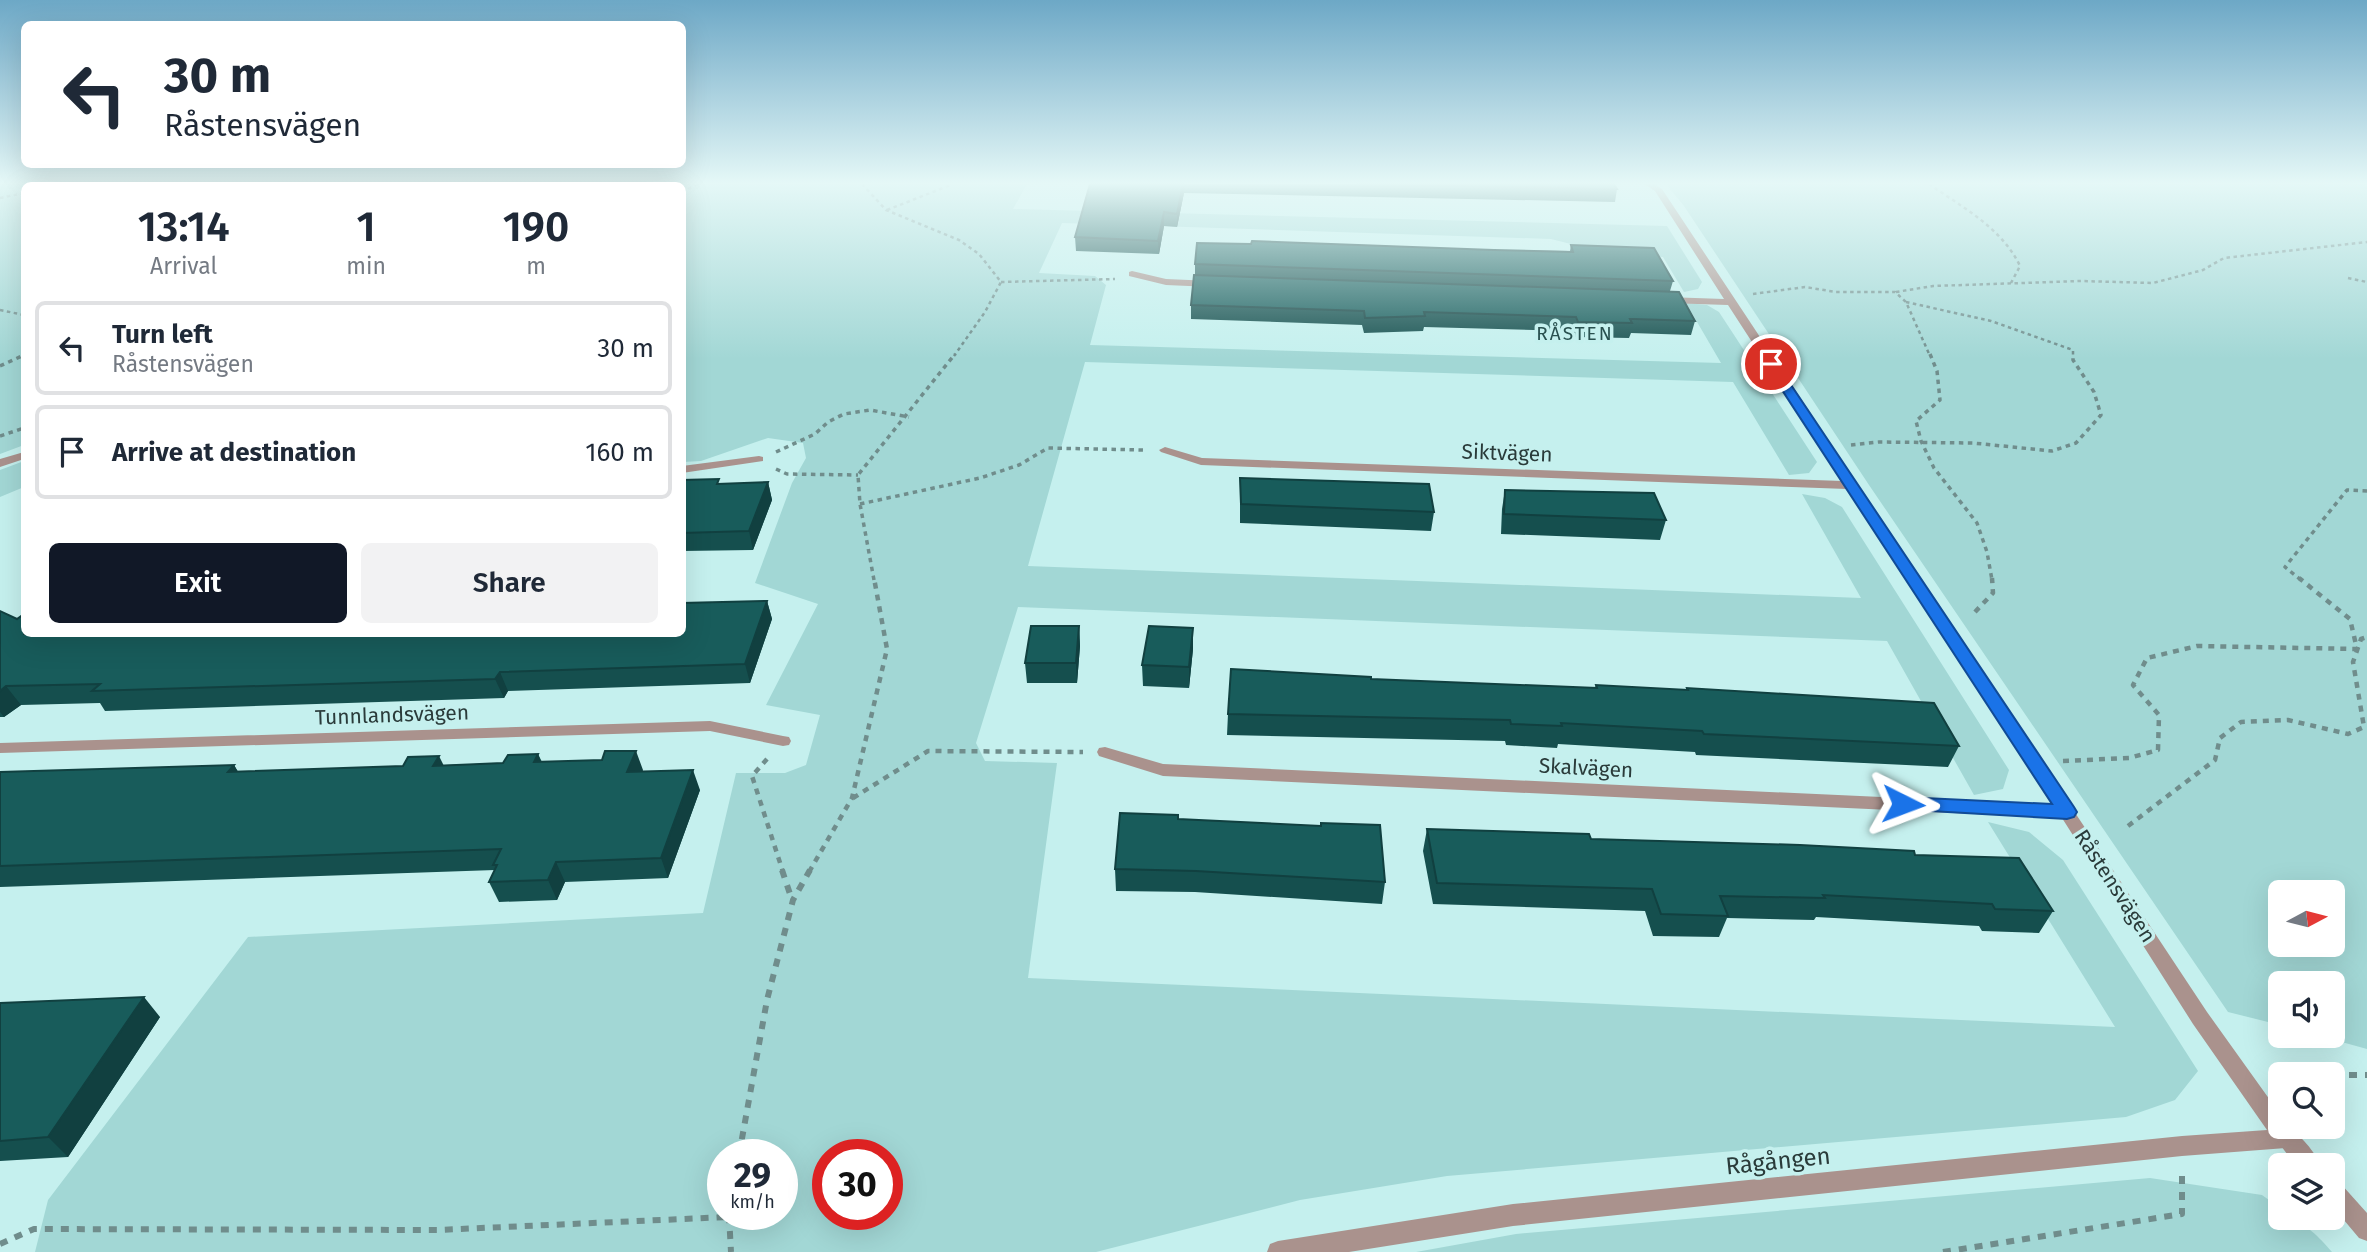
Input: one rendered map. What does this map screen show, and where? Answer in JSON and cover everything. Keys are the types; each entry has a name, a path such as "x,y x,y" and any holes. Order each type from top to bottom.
{"street":[{"name":"Råstensvägen","path":"1692,242 2067,812 2237,1077 2268,1116"},
{"path":"1132,274 1166,282 1221,284"},
{"path":"1648,299 1729,299"},
{"name":"Siktvägen","path":"1165,450 1201,461 1850,485"},
{"path":"0,463 21,456"},
{"path":"686,469 759,459"},
{"name":"Tunnlandsvägen","path":"0,748 710,726 783,741"},
{"name":"Skalvägen","path":"1105,752 1163,770 2067,812"},
{"name":"Rågången","path":"1278,1252 1513,1215 2273,1139"},
{"name":"Råstensvägen","path":"2287,1139 2299,1153"},
{"path":"2345,1205 2367,1230"}],"path":[{"path":"962,242 979,254 1000,282"},
{"path":"2003,242 2017,256 2020,266 2011,284"},
{"path":"1729,299 1805,287 1836,292 1895,292 1933,286 2081,281 2153,283 2203,270 2224,258 2363,242"},
{"path":"1000,282 1105,281 1132,274"},
{"path":"2348,278 2367,282"},
{"path":"742,1139 766,1000 793,900 852,798 887,649 860,504 858,475 909,417 993,299 1000,282"},
{"path":"1895,292 1906,302 1937,371 1940,400 1916,421 1920,444 1927,459 1972,513 1992,569 1993,593 1975,612"},
{"path":"1825,447 1879,442 1973,443 2052,451 2076,443 2101,415 2094,392 2074,360 2073,350 2040,334 1974,315 1906,302"},
{"path":"0,310 21,314"},
{"path":"0,366 21,356"},
{"path":"759,459 815,435 828,422 844,414 870,410 909,417"},
{"path":"0,436 21,429"},
{"path":"860,504 980,478 1019,465 1048,448 1165,450"},
{"path":"759,459 787,474 858,475"},
{"path":"2357,649 2350,619 2285,567 2347,490 2367,491"},
{"path":"2128,826 2214,760 2220,738 2241,722 2288,720 2347,734 2366,727 2353,662 2361,639 2367,637"},
{"path":"2034,762 2129,758 2158,750 2159,715 2133,685 2147,658 2197,646 2357,649"},
{"path":"783,741 752,776 793,900"},
{"path":"852,798 928,751 1105,752"},
{"path":"2345,1075 2367,1075"},
{"path":"1943,1252 2182,1214 2182,1146"},
{"path":"0,1244 34,1229 437,1230 707,1217"},
{"path":"730,1230 731,1252"}],"shaded area":[{"path":"0,242 21,242 21,446 0,454"},
{"path":"686,242 1053,242 1039,273 1095,276 1106,285 1090,345 1721,363 1686,303 1707,305 1719,312 1817,462 1809,473 1789,475 1733,382 1085,362 1028,566 1861,598 1802,494 1825,498 1842,507 2009,770 2003,789 1974,795 1887,641 1018,607 976,743 985,761 1057,763 1028,978 2115,1027 1988,822 2029,832 2063,860 2198,1071 2175,1100 2126,1117 1447,1176 1300,1200 1096,1252 35,1252 48,1200 248,937 703,913 736,773 785,773 806,765 820,715 766,705 818,604 755,583 792,483 806,458 803,443 768,438 701,461 686,462"},
{"path":"1565,242 1677,242 1702,282 1698,289 1684,292 1663,257 1615,255"},
{"path":"1708,242 2367,242 2367,1049 2345,1043 2345,971 2268,971 2268,1022 2228,1012 1869,485"},
{"path":"21,462 21,488 0,497 0,470"},
{"path":"2150,1178 2262,1195 2268,1199 2268,1230 2309,1230 2332,1252 1416,1252 1516,1234"}],"building":[{"path":"1290,242 1573,252 1571,245 1654,248 1673,281 1195,264 1197,243"},
{"path":"1194,275 1679,292 1695,321 1630,319 1632,323 1578,322 1576,317 1424,312 1425,316 1365,318 1364,311 1191,305"},
{"path":"1240,478 1429,484 1434,512 1241,504"},
{"path":"719,479 717,484 768,482 749,531 686,533 686,480"},
{"path":"1505,490 1654,493 1666,520 1504,514"},
{"path":"767,601 745,664 500,672 495,679 92,691 100,684 6,686 0,691 0,611 17,619 21,616 21,637 686,637 686,603"},
{"path":"1031,626 1079,626 1076,663 1025,663"},
{"path":"1149,626 1193,628 1189,667 1142,665"},
{"path":"1231,669 1371,679 1597,688 1596,685 1688,690 1687,688 1934,703 1959,746 1704,734 1702,731 1561,723 1562,726 1511,724 1510,720 1228,714"},
{"path":"605,751 636,751 627,772 693,770 661,858 556,862 548,880 489,882 501,849 0,866 0,772 234,765 228,772 403,766 408,757 439,756 433,766 503,763 508,755 538,754 534,762 602,760"},
{"path":"1120,813 1178,815 1178,819 1321,826 1321,823 1380,825 1385,882 1115,869"},
{"path":"1427,829 1589,834 1591,839 1800,845 1914,851 1915,855 2019,858 2053,911 1995,909 1992,904 1823,895 1825,898 1720,896 1728,916 1661,914 1652,889 1437,883"},
{"path":"144,997 48,1137 0,1141 0,1003"}],"district":[{"name":"RÅSTEN","path":"1575,333"}],"route":[{"path":"1771,364 2067,812 1903,804"}]}
